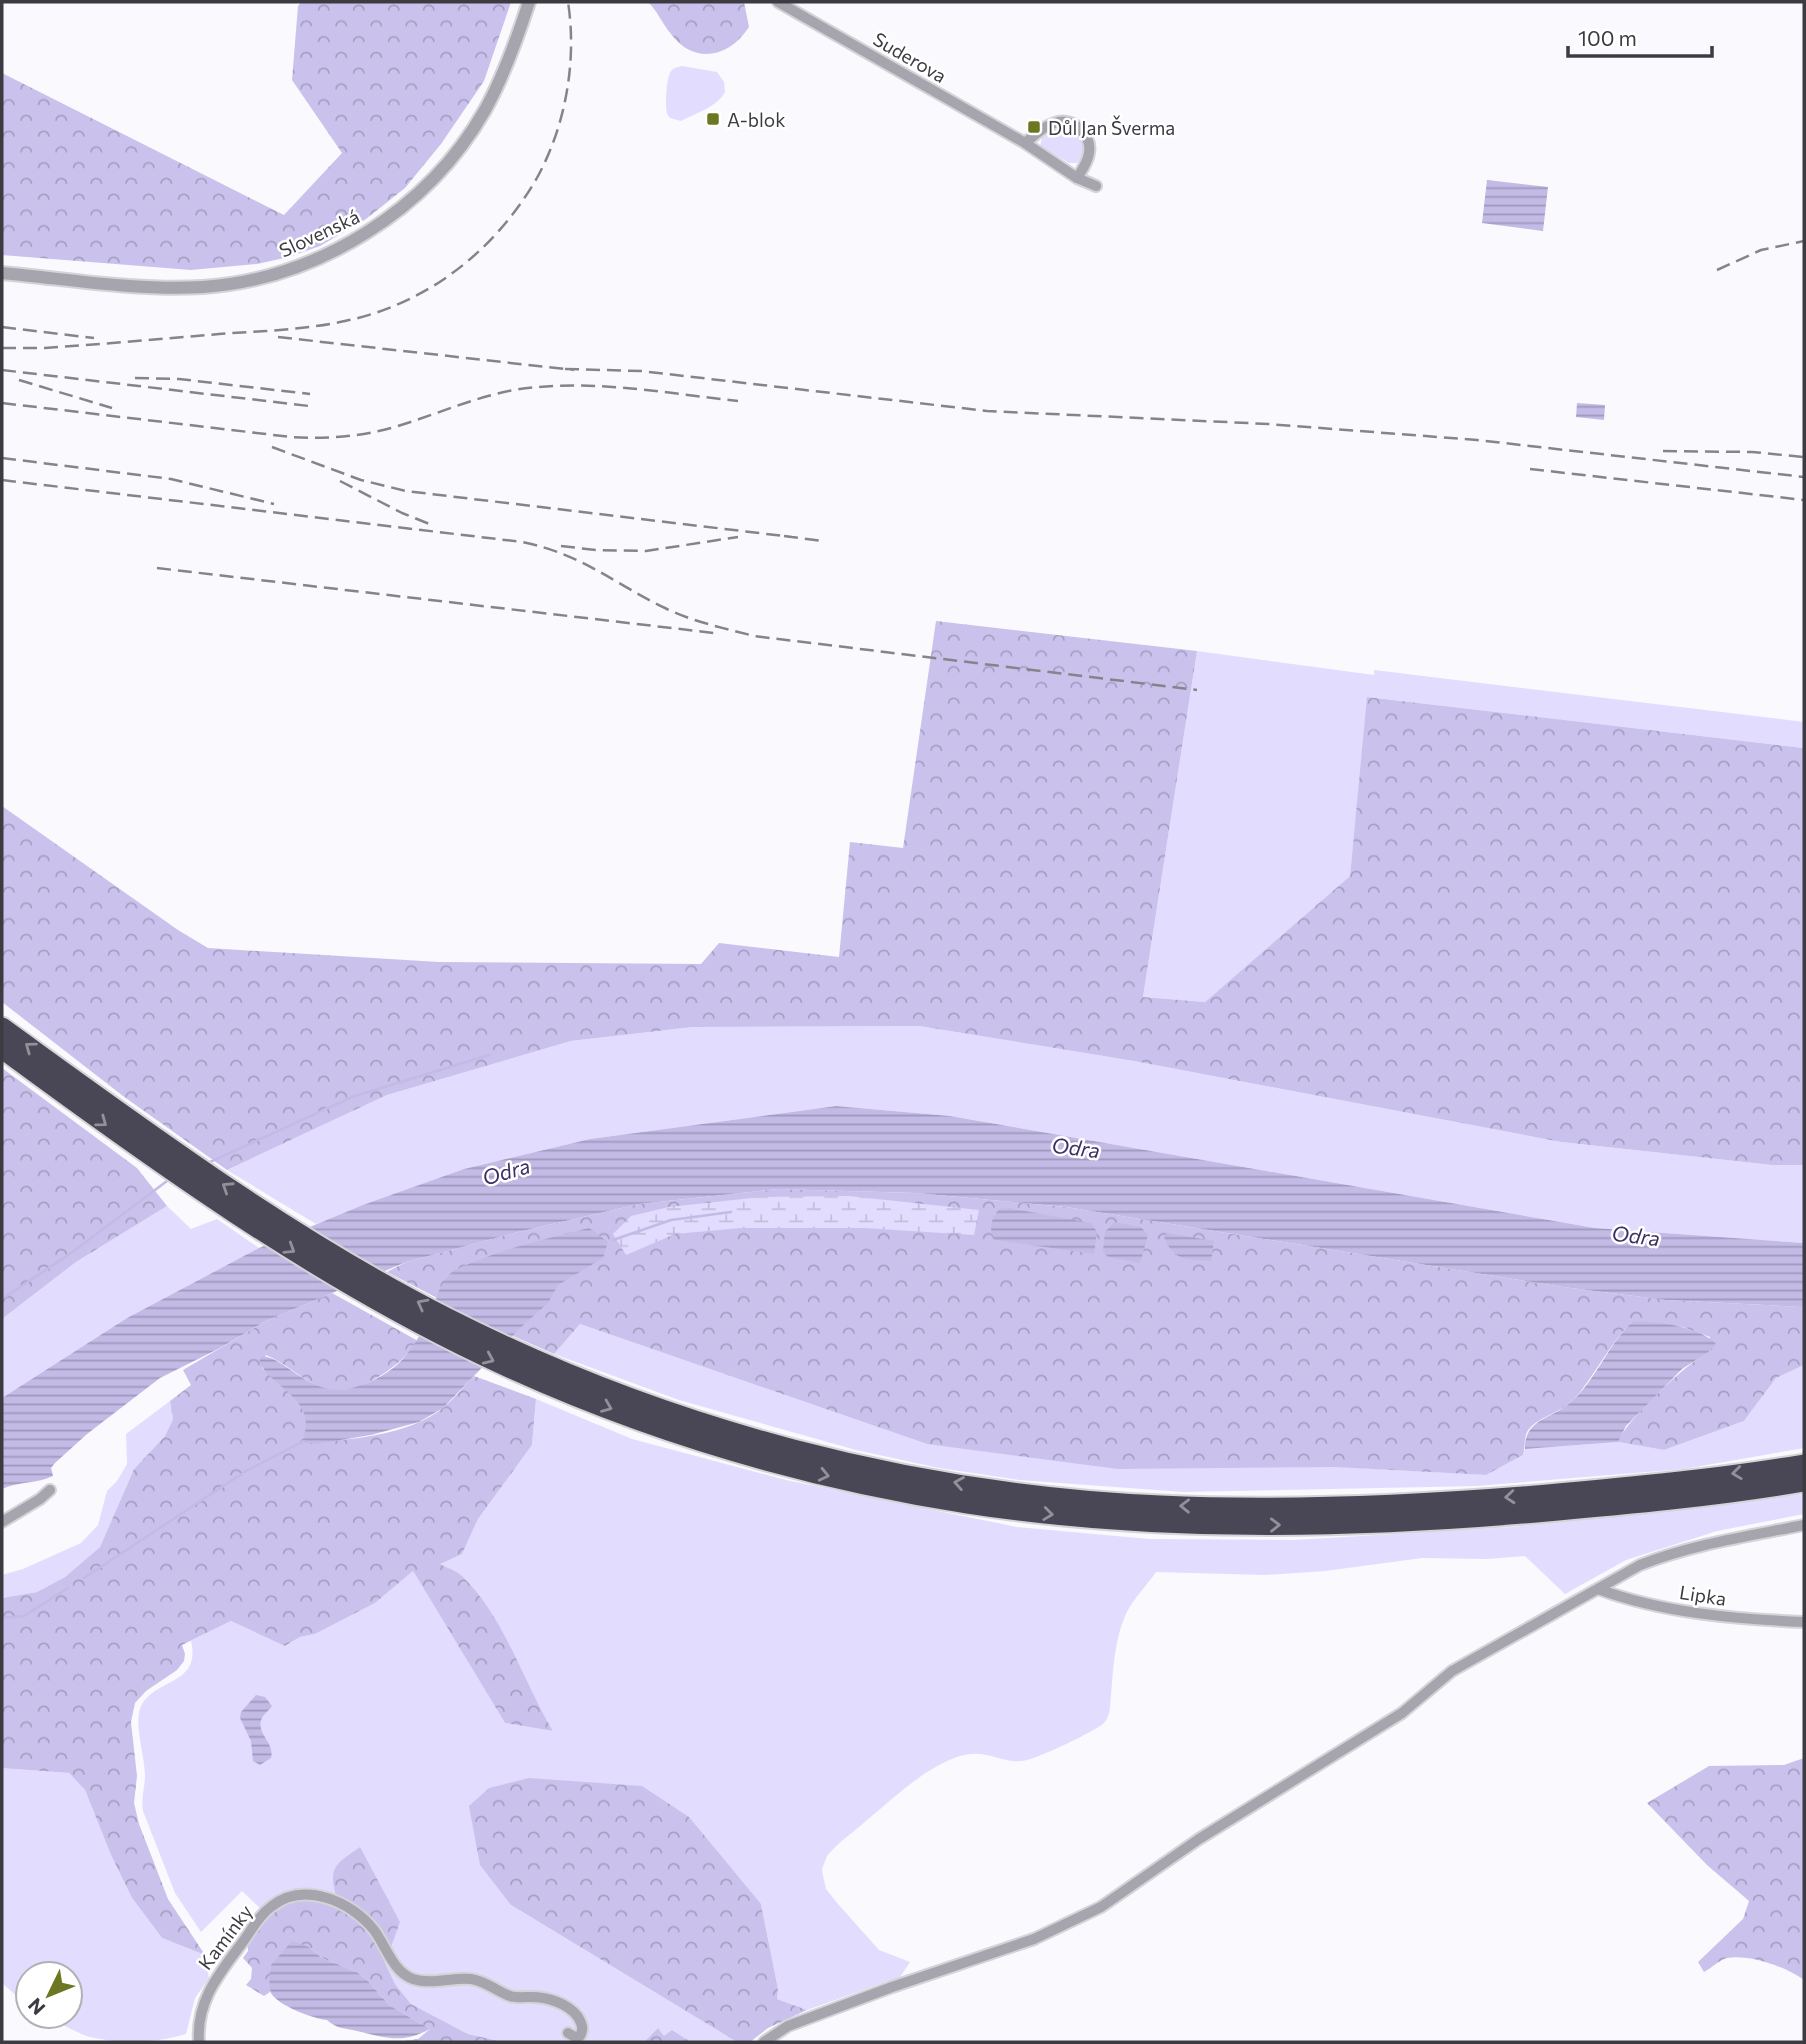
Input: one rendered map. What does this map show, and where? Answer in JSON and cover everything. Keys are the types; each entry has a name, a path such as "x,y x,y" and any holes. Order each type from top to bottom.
{"highway":[{"path":"2,1027 52,1075 211,1199 307,1259 439,1334 547,1374 743,1434 890,1471 971,1486 1059,1497 1157,1505 1257,1507 1372,1506 1467,1500 1632,1486 1804,1464"},
{"path":"2,1049 52,1075"},
{"path":"547,1374 640,1420 737,1452 887,1490 1057,1515 1152,1522 1263,1525 1448,1520 1630,1505 1804,1482"}],"street":[{"name":"Slovenská","path":"2,273 144,286 204,287 268,276 331,252 374,228 401,208 427,185 457,151 478,122 499,83 529,2"},
{"name":"Suderova","path":"778,2 1025,143 1077,178 1096,186"},
{"path":"1025,143 1038,132 1056,123 1066,122 1077,126 1086,137 1090,148 1087,161 1077,178"},
{"path":"2,1522 50,1490"},
{"path":"764,2042 788,2026 1034,1939 1101,1907 1199,1839 1402,1713 1452,1671 1640,1565 1671,1553 1804,1525"},
{"name":"Lipka","path":"1598,1589 1644,1604 1740,1619 1804,1622"},
{"name":"Kamínky","path":"199,2042 198,2031 208,1989 264,1912 284,1899 303,1895 317,1895 334,1900 365,1919 400,1970 410,1978 474,1979 511,1996 545,1997 571,2009 583,2026 579,2036 568,2033"}],"green space":[{"path":"301,2 511,2 484,81 441,144 405,188 366,219 320,246 257,264 191,270 2,255 2,73 284,215 342,153 292,80 298,6"},
{"path":"648,2 744,2 749,27 732,46 711,54 701,54 680,44"},
{"path":"682,66 717,72 724,82 725,92 712,106 681,121 670,118 667,114 666,99 671,71"},
{"path":"1060,127 1073,131 1082,139 1083,151 1077,163 1069,163 1040,146 1042,138"},
{"path":"936,621 1197,651 1143,997 1205,1002 1350,876 1367,697 1804,748 1804,1165 1772,1165 1561,1142 1134,1061 919,1026 693,1027 571,1041 387,1095 227,1170 123,1096 2,1002 2,806 178,930 208,948 439,962 701,964 719,943 839,957 850,842 903,848"},
{"path":"1197,651 1374,675 1374,670 1804,722 1804,748 1368,697 1350,876 1205,1002 1143,997"},
{"path":"919,1026 1134,1061 1561,1142 1772,1165 1804,1165 1804,1243 1595,1228 950,1116 836,1106 590,1139 464,1169 316,1224 227,1170 387,1095 571,1041 693,1027"},
{"path":"2,1068 137,1168 167,1206 76,1262 2,1319"},
{"path":"777,1189 917,1193 1066,1207 1563,1287 1666,1300 1804,1307 1804,1365 1776,1378 1744,1421 1664,1450 1618,1442 1632,1421 1658,1394 1707,1353 1710,1337 1683,1327 1632,1322 1575,1398 1529,1429 1523,1455 1486,1475 1335,1467 1118,1469 927,1444 580,1324 554,1354 493,1327 387,1272 406,1262 639,1204"},
{"path":"849,1196 979,1210 974,1235 864,1228 741,1228 675,1234 626,1255 613,1234 631,1216 669,1207 761,1197"},
{"path":"167,1206 191,1229 217,1219 259,1248 127,1318 2,1398 2,1319 76,1262"},
{"path":"332,1293 418,1341 389,1370 349,1389 322,1388 266,1355 262,1368 291,1393 306,1417 307,1426 302,1442 357,1438 414,1425 444,1407 474,1376 536,1399 532,1445 478,1519 462,1554 440,1564 463,1577 491,1612 553,1731 505,1723 413,1571 375,1603 315,1634 300,1637 285,1646 231,1621 182,1645 184,1661 177,1670 146,1691 135,1703 131,1722 137,1776 134,1803 139,1824 168,1899 205,1955 162,1938 132,1898 85,1790 69,1773 2,1768 2,1598 37,1592 65,1577 100,1547 134,1469 165,1436 173,1419 170,1401 191,1385 183,1370 268,1320"},
{"path":"580,1324 927,1444 1486,1475 1523,1455 1525,1449 1618,1442 1664,1450 1744,1421 1776,1378 1804,1365 1804,1448 1684,1469 1476,1486 1184,1492 1019,1480 939,1468 856,1450 679,1400 554,1354"},
{"path":"536,1399 632,1439 786,1480 1017,1527 1149,1539 1294,1540 1513,1527 1804,1494 1804,1514 1717,1531 1626,1560 1565,1594 1525,1556 1487,1559 1422,1558 1325,1571 1266,1575 1156,1572 1133,1602 1122,1623 1114,1659 1110,1710 1104,1723 1077,1739 1022,1761 974,1754 942,1763 908,1786 827,1856 822,1869 826,1889 879,1950 910,1962 900,1977 807,2010 777,1999 778,1989 761,1904 511,1905 737,2042 691,2042 672,2030 664,2037 658,2028 644,2042 503,2042 468,2034 411,2004 395,1984 373,1937 296,1899 272,1914 264,1912 242,1891 201,1932 175,1893 143,1811 145,1771 139,1716 146,1699 183,1675 189,1667 192,1656 191,1641 231,1621 286,1646 375,1603 413,1571 505,1723 553,1731 439,1564 462,1554 478,1519 532,1445"},
{"path":"170,1401 173,1419 165,1436 134,1469 100,1547 65,1577 37,1592 2,1598 2,1575 23,1569 81,1543 98,1525 107,1491 127,1464 126,1434"},
{"path":"1804,1758 1804,1980 1778,1966 1736,1957 1721,1960 1704,1972 1698,1962 1743,1919 1749,1901 1707,1865 1647,1803 1709,1766 1784,1765"},
{"path":"2,1768 69,1773 85,1790 132,1898 162,1938 205,1955 209,1978 195,1998 186,2034 138,2041 113,2041 90,2037 73,2030 84,2030 84,1960 14,1960 14,1994 2,1983"},
{"path":"529,1778 642,1786 689,1817 761,1904 778,1989 777,1999 807,2010 768,2028 750,2042 737,2042 511,1905 480,1865 469,1806 489,1788"},
{"path":"360,1847 400,1922 391,1947 362,1911 337,1898 333,1879 336,1867"},
{"path":"296,1899 327,1901 364,1926 373,1937 395,1984 411,2004 468,2034 503,2042 406,2042 404,2041 418,2039 430,2029 389,2005 357,1972 322,1958 309,1947 271,1965 270,1992 264,1996 246,1985 251,1979 252,1968 243,1958 248,1951 248,1942 272,1914"},
{"path":"658,2028 664,2036 672,2030 691,2042 644,2042"}],"water":[{"path":"1487,180 1548,187 1543,231 1482,223"},
{"path":"1577,403 1605,405 1604,420 1576,417"},
{"name":"Odra","path":"836,1106 950,1116 1595,1228 1804,1243 1804,1307 1666,1300 1563,1287 1066,1207 917,1193 777,1189 639,1204 406,1262 268,1320 160,1378 87,1434 55,1463 51,1468 53,1476 2,1489 2,1398 127,1318 259,1248 363,1205 464,1169 590,1139"},
{"path":"1009,1208 1091,1223 1097,1232 1094,1254 995,1240 991,1228 992,1220 999,1209"},
{"path":"1114,1222 1141,1227 1148,1235 1140,1263 1108,1257 1103,1251 1105,1232"},
{"path":"589,1228 608,1242 603,1258 558,1285 548,1303 520,1328 443,1408 419,1422 371,1435 316,1444 302,1442 306,1427 305,1415 293,1397 266,1372 259,1362 261,1357 278,1361 323,1388 337,1390 368,1383 393,1369 411,1349 426,1324 442,1284 454,1271 485,1257"},
{"path":"1167,1233 1214,1241 1211,1261 1177,1255 1164,1237"},
{"path":"1632,1322 1652,1322 1689,1329 1716,1344 1682,1369 1626,1426 1618,1442 1525,1449 1529,1431 1534,1425 1564,1408 1580,1393"},
{"path":"256,1695 265,1697 272,1706 260,1725 271,1748 271,1758 260,1765 253,1761 251,1741 240,1718 241,1712"},
{"path":"292,1941 309,1947 322,1958 357,1972 389,2005 430,2029 411,2037 386,2037 337,2027 327,2020 305,2014 280,2002 270,1990 271,1965"}],"waterway":[{"path":"210,1162 352,1097 489,1055"},
{"path":"2,1299 71,1253 167,1181"},
{"path":"613,1240 671,1220 731,1212"},
{"path":"84,1578 246,1471 304,1441"},
{"path":"2,1618 24,1616 68,1588"}],"railway":[{"path":"2,348 45,348 314,326 375,313 432,287 457,270 502,227 538,176 548,156 562,113 570,69 568,2"},
{"path":"1717,270 1761,250 1804,241"},
{"path":"2,327 94,338"},
{"path":"278,337 574,370"},
{"path":"565,369 641,371 987,411 1268,424 1477,440 1804,477"},
{"path":"2,370 309,406"},
{"path":"135,378 179,379 310,394"},
{"path":"19,380 112,408"},
{"path":"2,403 316,438 379,431 483,398 514,390 542,387 598,386 738,401"},
{"path":"272,447 361,480 406,491 792,537"},
{"path":"1663,451 1752,452 1804,457"},
{"path":"2,458 171,479 274,504"},
{"path":"1530,469 1804,500"},
{"path":"2,480 522,542 543,547 580,562 676,613 754,636 1197,690"},
{"path":"340,481 402,513 432,525"},
{"path":"784,536 822,541"},
{"path":"561,546 646,551 738,537"},
{"path":"157,568 714,633"}],"place":[{"name":"A-blok","path":"713,119"},
{"name":"Důl Jan Šverma","path":"1034,127"}]}
